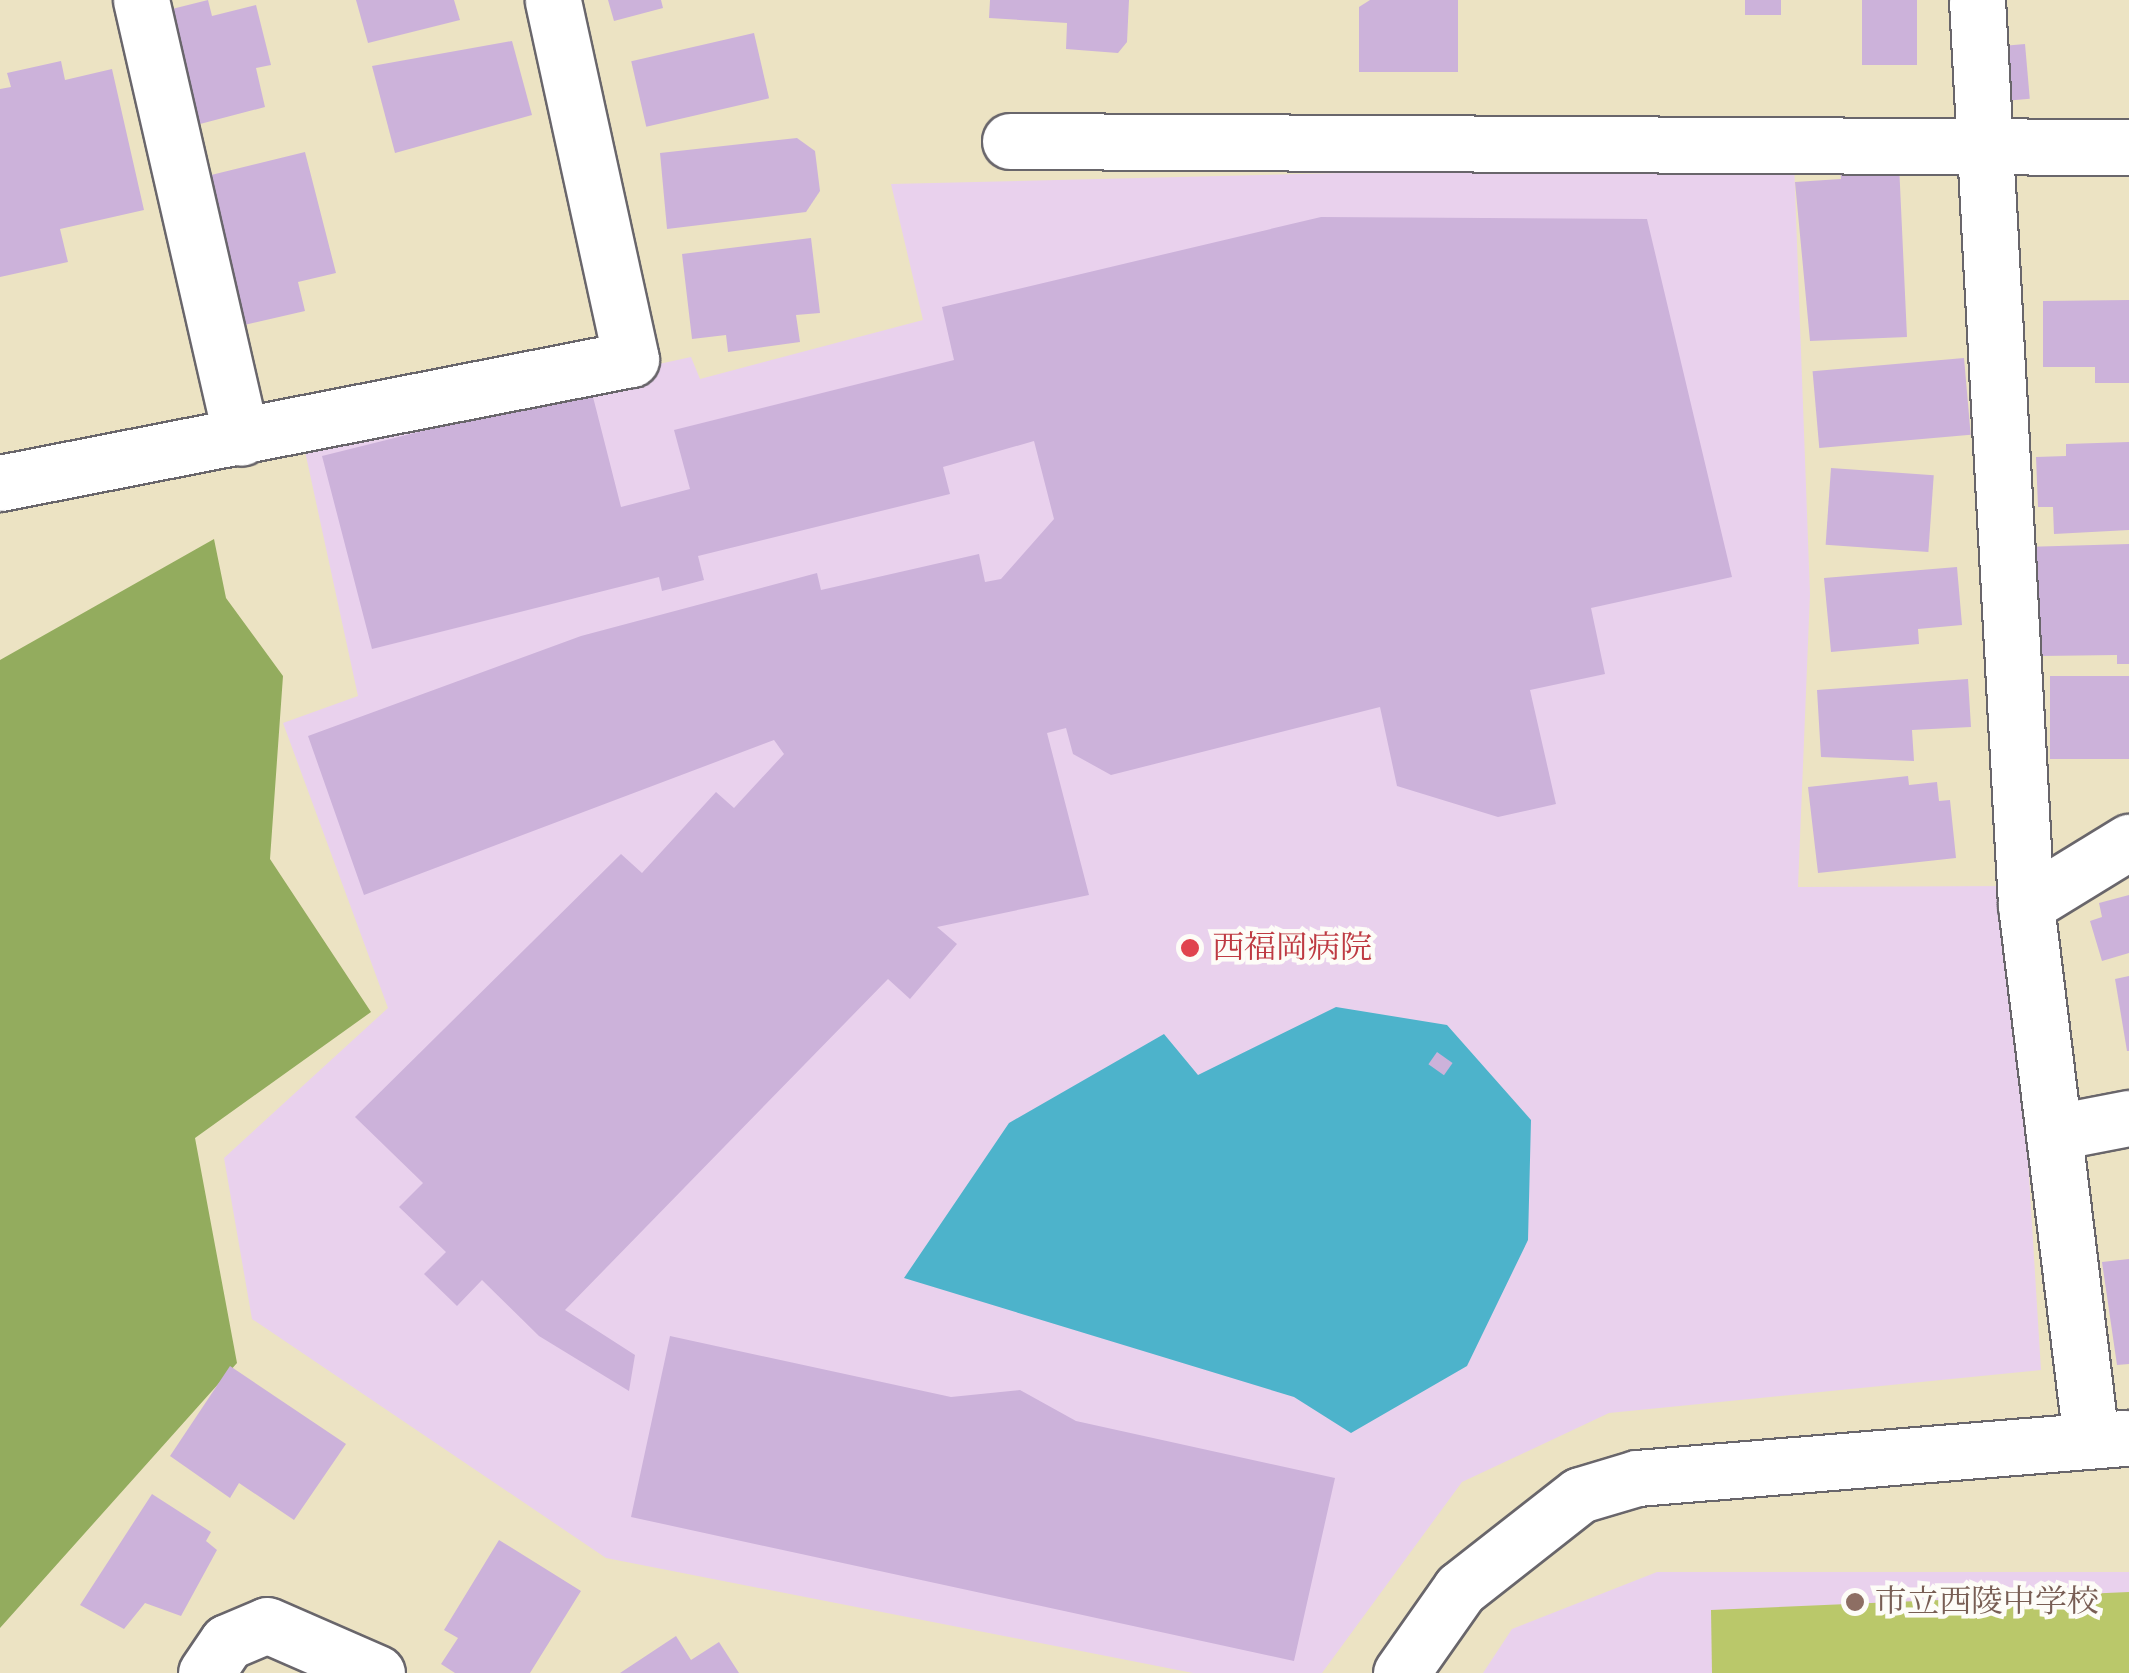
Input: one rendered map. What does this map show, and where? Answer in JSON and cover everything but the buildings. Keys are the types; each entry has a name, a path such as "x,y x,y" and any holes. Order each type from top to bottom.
{"street":[{"path":"141,0 241,438"},
{"path":"0,484 631,359 553,0"},
{"path":"1400,1673 1460,1589 1580,1495 1637,1478 2110,1439 2056,1132 2026,905 1989,146 1977,0"},
{"path":"1010,142 2129,147"},
{"path":"2026,905 2129,842"},
{"path":"2056,1132 2129,1118"},
{"path":"206,1673 227,1642 266,1625 377,1673"}],"shaded area":[{"name":"西福岡病院","path":"1794,162 1810,594 1798,887 2011,886 2041,1370 1609,1413 1462,1482 1322,1673 1193,1673 606,1558 252,1319 224,1158 388,1008 283,723 358,696 303,442 691,357 700,379 923,320 891,184"},
{"name":"市立西陵中学校","path":"1657,1572 2129,1572 2129,1673 1483,1673 1512,1629"}],"green space":[{"path":"214,539 226,598 283,676 270,859 371,1012 195,1138 237,1363 0,1628 0,660"},
{"path":"2129,1592 2129,1673 1712,1673 1711,1610"}],"water":[{"path":"1336,1007 1447,1025 1531,1120 1528,1240 1467,1366 1351,1433 1294,1397 904,1278 1009,1123 1164,1034 1198,1075"}],"place":[{"name":"西福岡病院","path":"1190,948"},
{"name":"市立西陵中学校","path":"1855,1602"}]}
